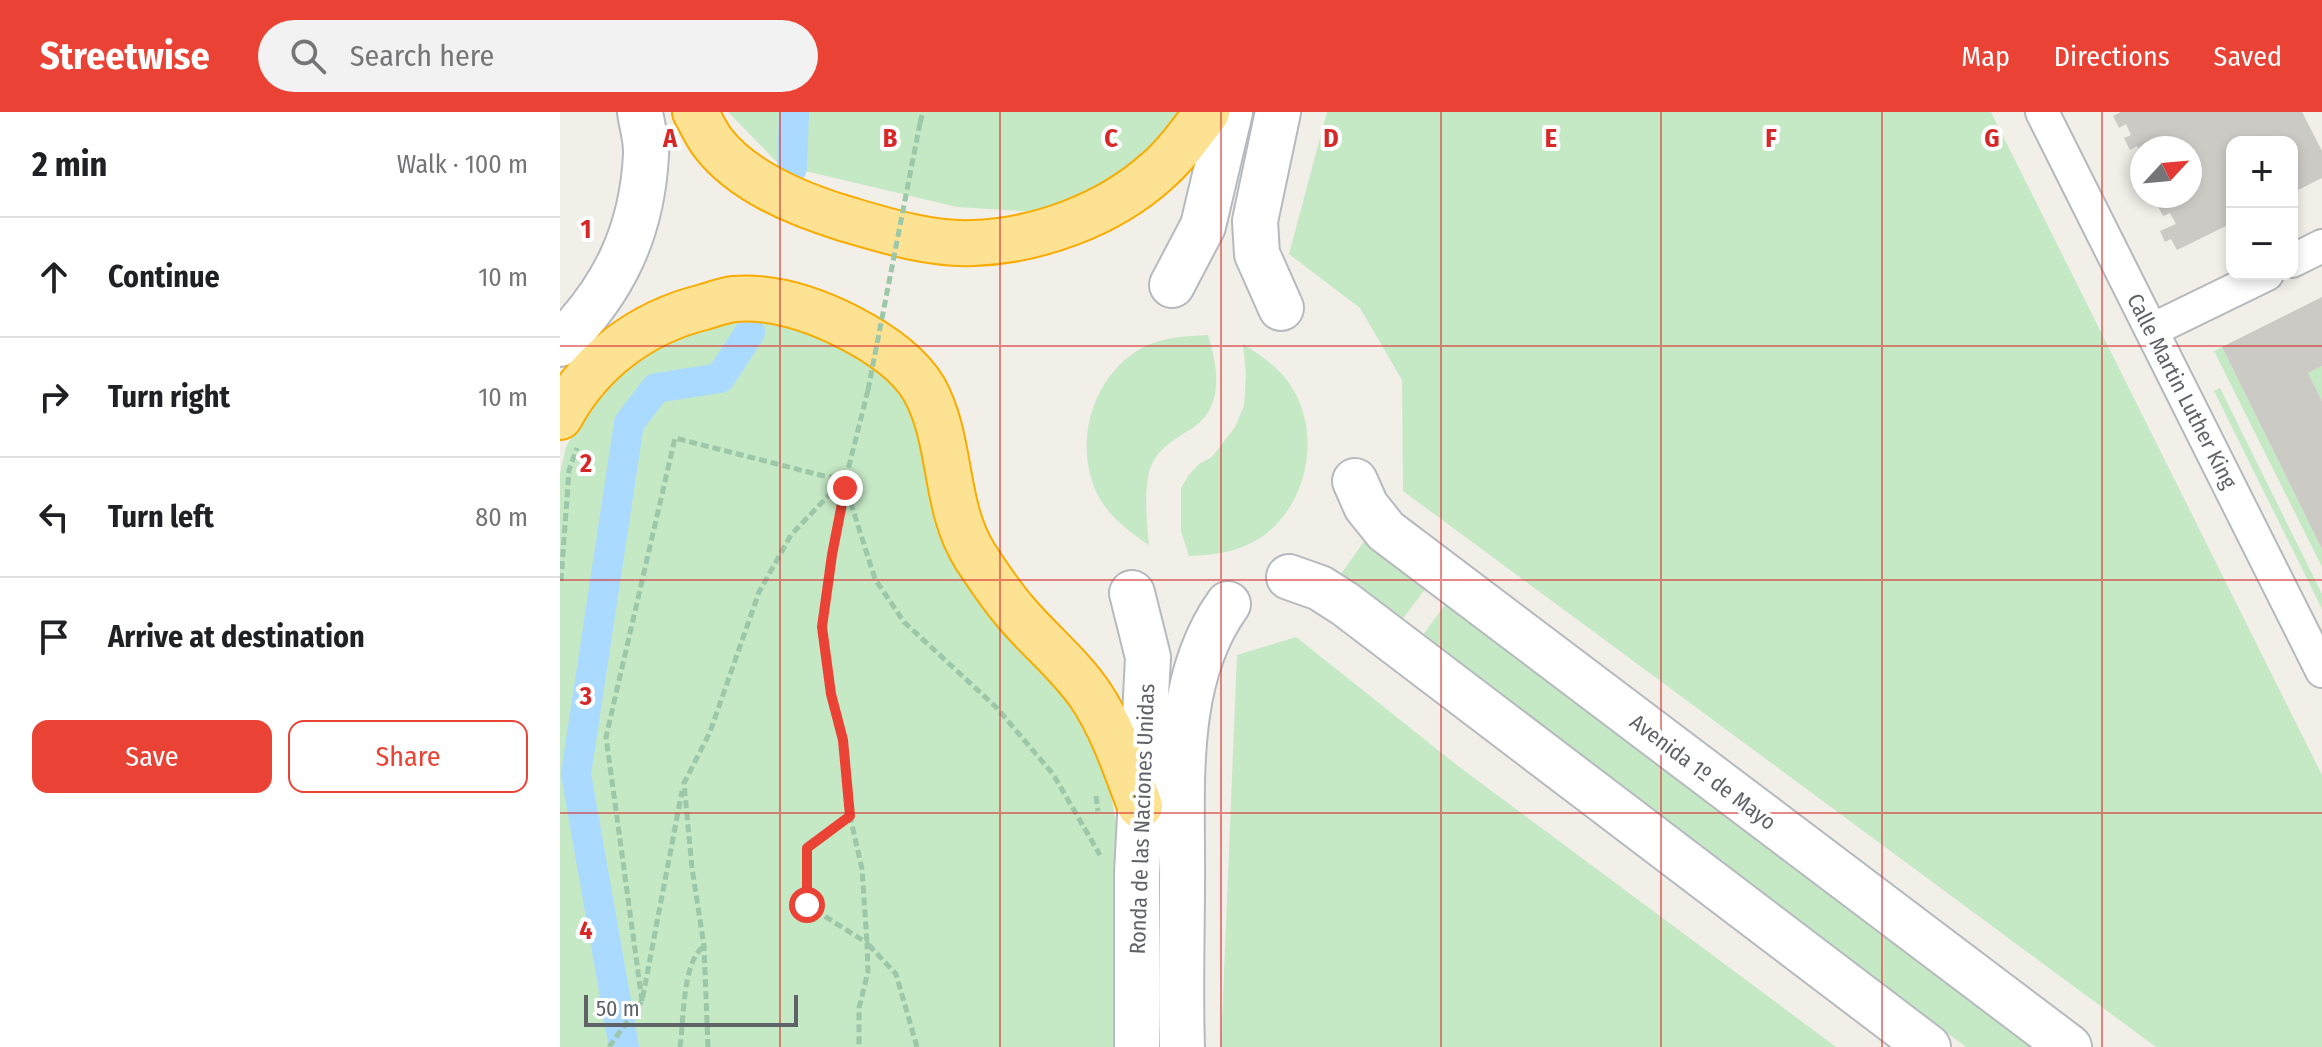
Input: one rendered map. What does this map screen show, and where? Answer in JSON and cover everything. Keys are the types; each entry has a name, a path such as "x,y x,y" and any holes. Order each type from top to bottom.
{"highway":[{"path":"695,112 714,144 757,182 927,264"},
{"path":"809,207 865,225 931,240 972,243 1044,232 1085,217 1120,198 1156,172 1207,112"},
{"path":"570,429 572,395 593,368 629,339 679,313 733,299 778,302 825,315 868,338 906,367 923,389 942,437 950,491 972,550 1017,614 1091,695 1115,739 1119,809"}],"street":[{"path":"560,344 586,317 614,278 638,217 646,153 640,112"},
{"path":"1172,285 1203,226 1230,112"},
{"path":"1278,112 1255,221 1257,254 1281,308"},
{"name":"Calle Martin Luther King","path":"2042,112 2322,671"},
{"path":"2298,258 2322,246"},
{"path":"2152,330 2255,280"},
{"name":"Avenida 1º de Mayo","path":"1355,481 1366,506 1398,541 2069,1047"},
{"path":"1289,577 1320,588 1345,604 1928,1047"},
{"name":"Ronda de las Naciones Unidas","path":"1132,593 1148,657 1119,809 1137,1047"},
{"name":"Ronda de las Naciones Unidas","path":"1182,1047 1183,759 1192,687 1203,647 1214,623 1228,604"}],"path":[{"path":"859,1047 859,1008 868,972 862,869 850,816 843,740 831,694 822,627 846,478 868,390 923,112"},
{"path":"861,362 874,369"},
{"path":"561,581 570,429"},
{"path":"642,1001 606,737 675,438 824,476 846,478"},
{"path":"609,1047 642,1001 684,783 710,732 759,592 791,535 846,478"},
{"path":"845,488 875,579 904,622 996,707 1053,774 1100,855"},
{"path":"684,783 692,868 704,946 708,1047"},
{"path":"1095,789 1119,809"},
{"path":"850,816 807,848 807,905 867,943 896,974 917,1047"},
{"path":"680,1047 688,979 695,953 704,946"}],"green space":[{"path":"728,112 1182,112 1147,160 1053,213 957,207 780,165"},
{"path":"1327,112 1991,112 2322,775 2322,1047 2156,1047 1403,491 1402,380 1360,308 1289,254"},
{"path":"767,317 841,339 904,383 1034,657 1102,745 1117,828 1116,1047 560,1047 560,473 566,447 597,394 642,352 705,322"},
{"path":"1208,335 1216,373 1214,398 1202,420 1166,446 1150,468 1146,501 1149,545 1116,519 1100,499 1091,479 1087,436 1091,415 1110,376 1124,360 1150,344 1166,339"},
{"path":"1243,344 1277,369 1293,389 1307,430 1304,473 1297,494 1286,512 1255,541 1223,553 1189,556 1181,531 1181,488 1188,476 1199,464 1212,457 1235,427 1244,406 1246,374"},
{"path":"2222,347 2322,549 2322,567 2214,351"},
{"path":"2322,366 2322,401 2308,373"},
{"path":"2220,388 2322,594 2322,609 2214,391"},
{"path":"1365,540 1384,559 1426,588 1401,621 1338,578"},
{"path":"1446,603 2037,1047 1966,1047 1420,639"},
{"path":"1296,637 1458,766 1836,1047 1221,1047 1237,655"}],"building":[{"path":"2121,112 2302,112 2322,151 2322,178 2298,190 2298,136 2226,136 2226,226 2177,250 2171,239 2165,242 2160,231 2176,224 2170,213 2163,216 2159,208 2202,208 2202,136 2130,136 2130,150 2124,138 2131,135 2126,124 2119,128 2113,116"},
{"path":"2322,297 2322,366 2308,373 2322,401 2322,549 2222,347"}],"waterway":[{"path":"792,168 794,112"},
{"path":"624,1047 576,774 629,423 656,388 720,378 750,332"}],"route":[{"path":"807,905 807,848 850,816 843,740 831,694 822,627 845,488"}]}
